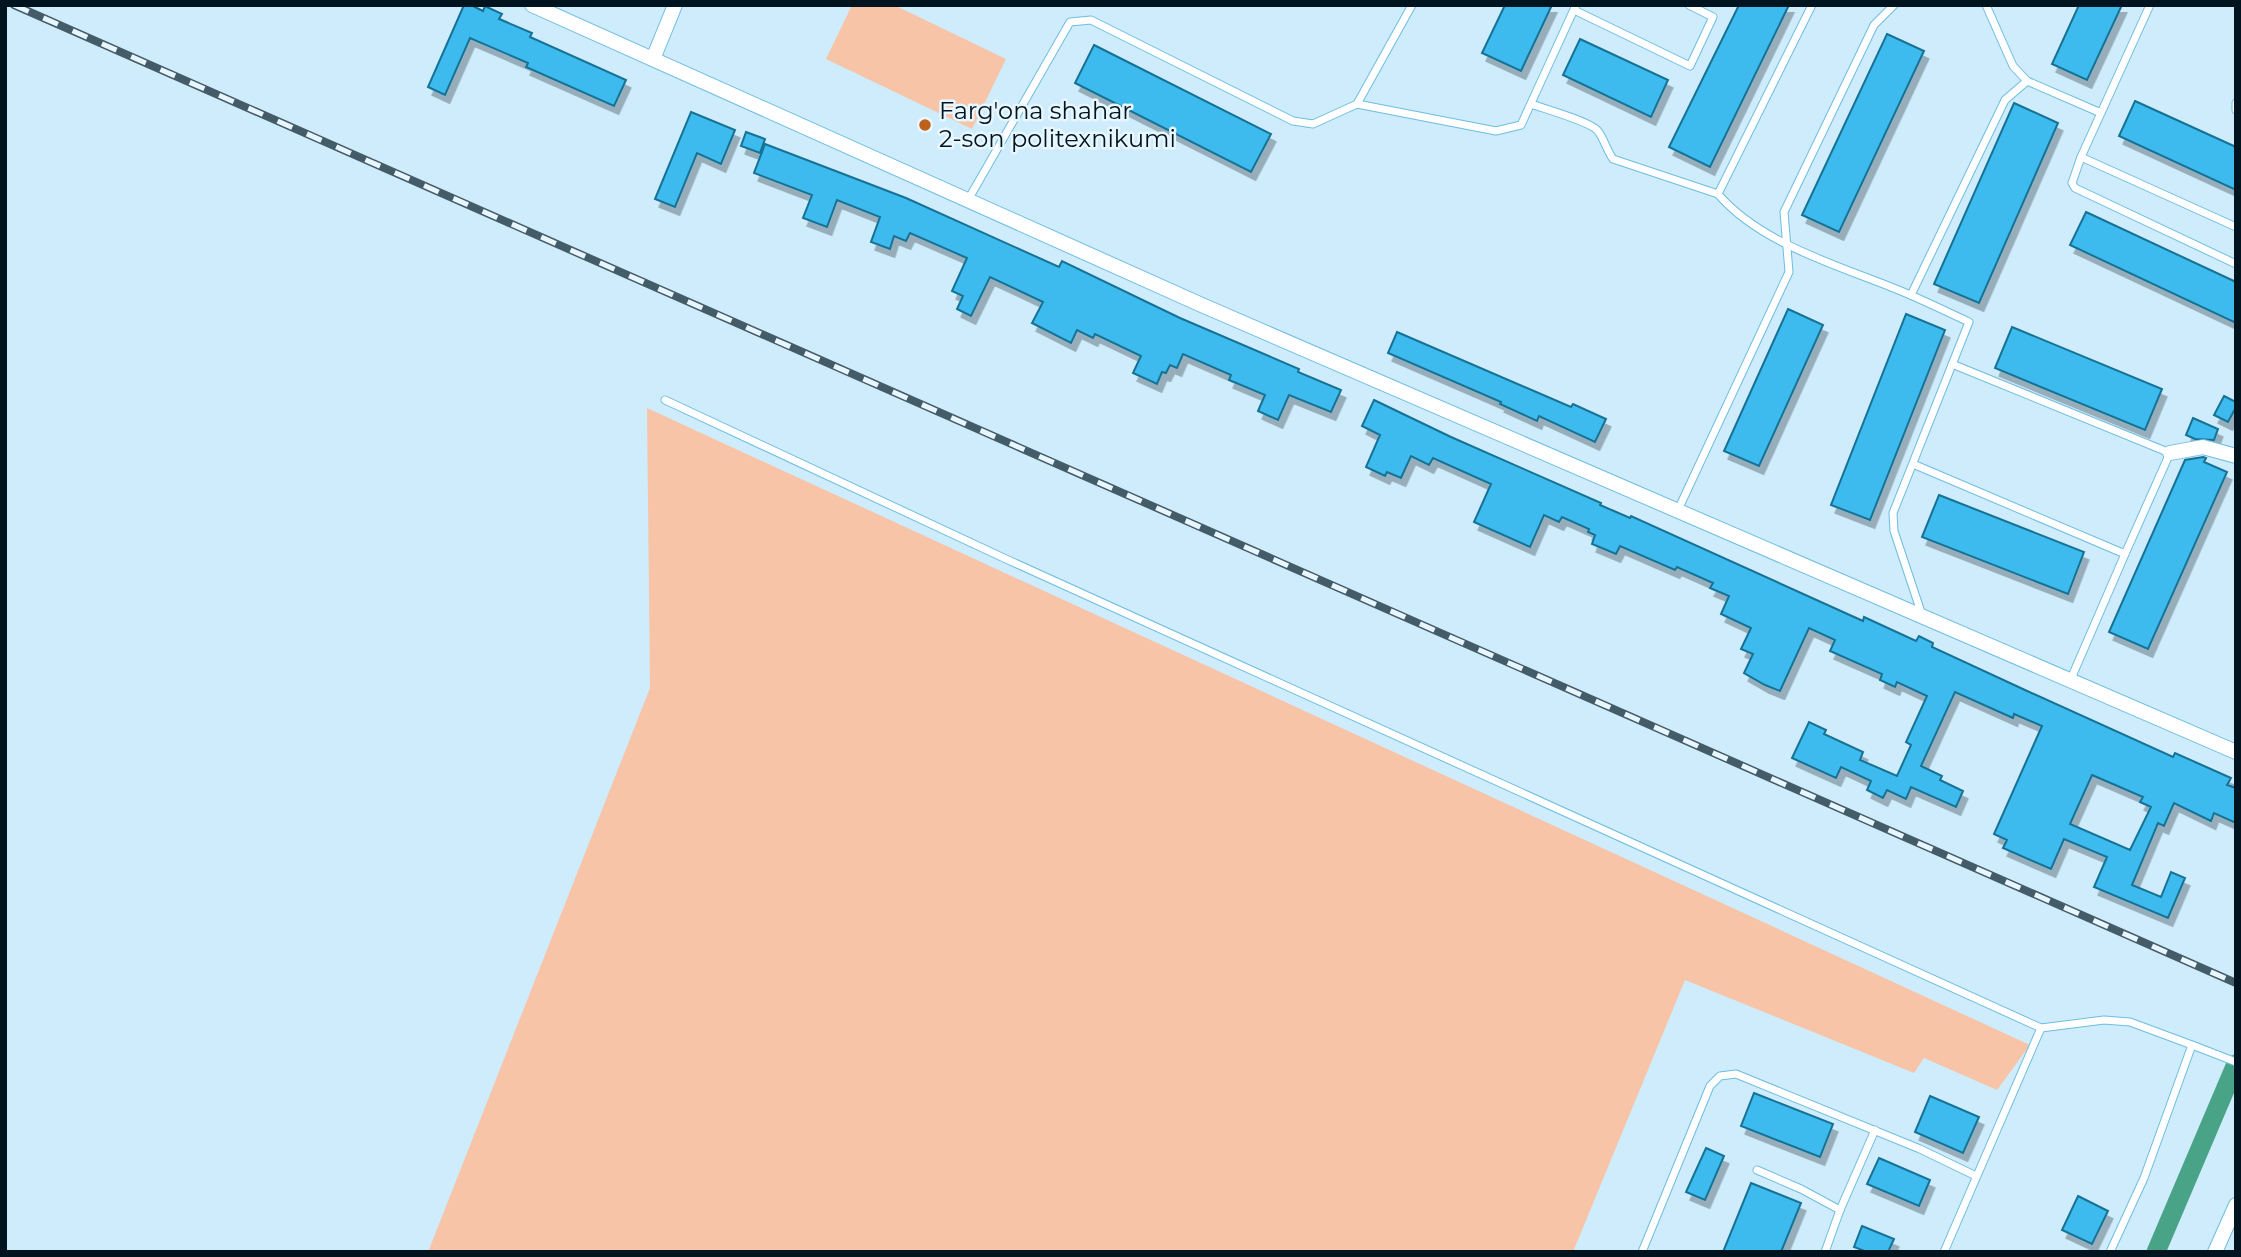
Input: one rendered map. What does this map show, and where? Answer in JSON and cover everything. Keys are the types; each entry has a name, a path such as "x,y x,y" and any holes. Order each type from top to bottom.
{"street":[{"path":"532,5 1203,306 2236,752"},
{"path":"653,59 675,5"},
{"path":"2170,453 2203,447 2236,456"},
{"path":"2215,1252 2236,1205"}],"lane":[{"path":"1357,104 1412,5"},
{"path":"968,200 1070,22 1091,20 1293,121 1313,124 1357,104 1496,131 1521,125 1575,8 1690,66 1713,17 1689,5"},
{"path":"1718,194 1812,5"},
{"path":"1678,510 1789,272 1784,212 1874,24 1894,5"},
{"path":"1986,5 2013,66 2026,81 2101,113"},
{"path":"2150,5 2081,157 2072,183 2075,188 2236,264"},
{"path":"1911,295 2005,100 2026,81"},
{"path":"2236,103 2236,110"},
{"path":"1531,104 1590,125 1599,132 1613,159 1718,194 1730,208 1787,245 1911,295 1969,323 1893,513 1894,531 1922,617"},
{"path":"2081,157 2236,227"},
{"path":"1952,363 2170,453 2070,681"},
{"path":"665,400 1006,559 2041,1028 2104,1020 2130,1022 2236,1062"},
{"path":"1913,464 2125,554"},
{"path":"1944,1252 2041,1028"},
{"path":"2110,1252 2144,1178 2192,1045"},
{"path":"1642,1252 1710,1086 1720,1076 1736,1074 1875,1130 1976,1176"},
{"path":"1825,1252 1875,1130"},
{"path":"1757,1170 1840,1210"}],"shaded area":[{"path":"852,5 894,5 1006,59 972,129 826,59"},
{"path":"647,408 2030,1045 1997,1090 1924,1058 1914,1073 1685,980 1573,1252 428,1252 650,688"}],"building":[{"path":"464,5 471,5 483,11 485,6 502,14 499,19 532,33 530,37 626,80 614,106 526,67 528,63 470,38 445,95 428,87"},
{"path":"1505,5 1552,5 1521,71 1482,53"},
{"path":"1739,5 1789,5 1710,167 1669,147"},
{"path":"2079,5 2122,5 2087,80 2052,64"},
{"path":"1887,34 1924,51 1839,232 1802,215"},
{"path":"1580,39 1668,80 1651,117 1563,75"},
{"path":"1094,45 1271,134 1251,172 1075,83"},
{"path":"2135,101 2236,147 2236,190 2119,136"},
{"path":"2014,103 2058,123 1979,303 1934,284"},
{"path":"691,112 735,130 721,164 697,153 675,207 655,199"},
{"path":"746,132 765,139 760,153 741,146"},
{"path":"765,144 906,198 1059,267 1062,261 1180,318 1341,390 1331,412 1289,395 1278,420 1258,411 1265,395 1229,380 1231,375 1183,354 1177,368 1170,365 1166,373 1162,372 1157,384 1133,373 1141,356 1095,334 1093,338 1077,330 1071,343 1032,323 1043,302 990,277 971,316 957,309 963,296 952,291 967,258 910,233 906,241 894,236 890,249 871,242 880,217 837,200 827,227 803,218 812,195 754,173"},
{"path":"2086,212 2236,282 2236,323 2070,245"},
{"path":"1788,309 1823,325 1759,466 1724,451"},
{"path":"1906,314 1945,330 1870,520 1831,505"},
{"path":"2012,327 2162,389 2145,430 1995,368"},
{"path":"1397,332 1571,407 1573,404 1606,419 1595,442 1539,416 1537,421 1500,404 1501,402 1388,353"},
{"path":"2224,396 2236,402 2228,422 2214,415"},
{"path":"1374,400 1601,503 1600,505 1630,518 1631,516 1863,621 1864,617 1916,641 1919,636 1933,643 1932,647 2025,690 2173,757 2175,753 2231,778 2227,785 2236,788 2236,823 2214,813 2211,821 2174,803 2164,826 2158,823 2132,885 2161,897 2171,872 2185,878 2168,918 2094,887 2107,857 2064,839 2051,869 2003,848 2007,840 1994,834 2042,726 2014,714 2013,718 1955,692 1921,766 1942,776 1940,780 1963,791 1956,807 1911,787 1906,799 1887,790 1883,798 1867,790 1871,781 1841,767 1836,778 1792,758 1809,722 1826,730 1824,734 1863,752 1860,760 1897,776 1911,745 1906,742 1927,696 1897,682 1895,687 1880,680 1882,674 1830,651 1835,640 1809,628 1780,691 1765,685 1744,673 1753,654 1741,649 1751,628 1721,614 1729,596 1710,588 1713,583 1620,546 1616,554 1592,544 1595,535 1588,532 1589,529 1562,517 1559,522 1544,515 1530,547 1474,522 1491,484 1433,458 1429,465 1411,456 1401,478 1387,472 1385,476 1366,467 1380,435 1362,426","holes":["2092,775 2143,797 2140,802 2151,807 2130,850 2070,824"]},
{"path":"2193,418 2218,429 2214,440 2195,439 2186,435"},
{"path":"2206,458 2204,462 2227,472 2148,649 2109,632 2185,460"},
{"path":"1939,495 2084,552 2068,594 1922,537"},
{"path":"1754,1093 1833,1124 1820,1157 1741,1126"},
{"path":"1930,1096 1979,1117 1963,1153 1915,1132"},
{"path":"1706,1148 1724,1156 1705,1200 1686,1192"},
{"path":"1879,1158 1930,1180 1919,1206 1867,1184"},
{"path":"1751,1183 1801,1203 1781,1252 1723,1252"},
{"path":"2078,1196 2108,1211 2092,1244 2062,1230"},
{"path":"1862,1226 1894,1239 1888,1252 1867,1252 1854,1247"}],"waterway":[{"path":"2156,1252 2236,1064"}],"railway":[{"path":"14,5 2236,983"}],"place":[{"name":"Farg'ona shahar 2-son politexnikumi","path":"925,125"}]}
